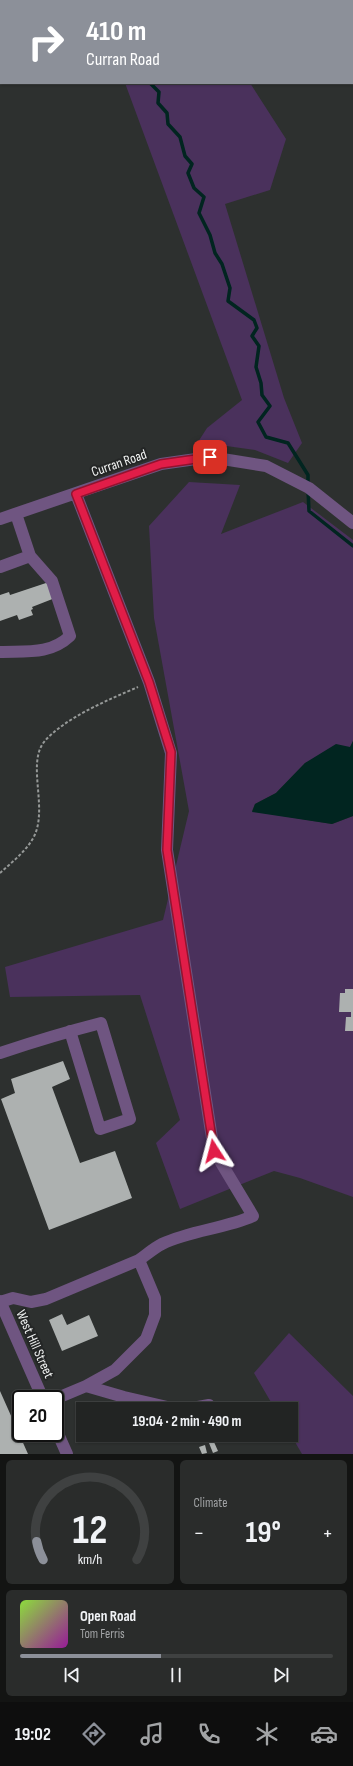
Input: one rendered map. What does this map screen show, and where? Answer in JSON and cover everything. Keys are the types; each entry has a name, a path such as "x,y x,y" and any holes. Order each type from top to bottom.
{"street":[{"name":"Curran Road","path":"0,519 161,464 210,457 266,466 309,488 353,524"},
{"path":"0,1302 13,1298 31,1302 46,1299 139,1260 161,1244 192,1233 242,1221 253,1216 214,1151 167,850 171,752 149,682 76,494"},
{"path":"0,652 49,650 70,636 52,581 30,556 16,514"},
{"path":"0,567 30,556"},
{"path":"0,1053 70,1031 101,1023 130,1120 100,1129 70,1031"},
{"path":"64,1395 86,1386 115,1370 146,1339 155,1315 155,1298 139,1260"},
{"name":"West Hill Street","path":"0,1302 39,1390"},
{"path":"86,1386 146,1402"},
{"path":"62,1442 67,1454"}],"path":[{"path":"0,873 18,857 32,840 40,816 38,760 44,743 62,727 95,706 149,682"}],"shaded area":[{"path":"125,84 251,84 286,139 270,190 225,204 284,398 302,443 288,463 255,450 198,442 207,428 242,400"},
{"path":"189,482 240,485 221,534 303,502 353,540 353,741 350,747 305,763 276,793 255,804 252,811 332,824 353,816 353,1197 300,1178 274,1171 180,1209 156,1143 180,1120 140,995 10,997 5,967 163,920 189,811 154,618 149,526"},
{"path":"353,741 353,816 332,824 252,812 255,804 276,793 305,763 336,744 350,747"},
{"path":"289,1333 353,1396 353,1454 302,1454 295,1442 298,1442 298,1402 271,1402 254,1373"}],"building":[{"path":"49,582 55,598 32,607 33,609 31,610 33,615 19,620 17,615 0,621 0,595 9,592 10,595"},
{"path":"345,989 353,989 353,1031 345,1031 346,1017 351,1017 351,1012 339,1012 340,993 345,993"},
{"path":"63,1061 70,1079 52,1087 80,1163 115,1151 132,1198 49,1230 1,1099 15,1093 11,1079"},
{"path":"62,1314 67,1325 89,1315 98,1336 62,1351 49,1320"},
{"path":"0,1391 12,1418 12,1442 23,1442 28,1454 0,1454"},
{"path":"214,1442 218,1451 213,1453 209,1443"},
{"path":"205,1445 207,1453 202,1454 199,1447"}],"waterway":[{"path":"151,84 159,92 158,103 167,113 168,124 180,137 185,156 192,164 188,173 194,188 204,197 199,213 210,235 215,253 222,264 230,288 228,301 254,320 257,328 252,336 259,346 256,367 261,383 262,395 270,406 258,422 266,437 288,443 308,475 308,484"},
{"path":"308,490 309,511 353,546"}],"route":[{"path":"210,457 161,464 76,494 149,682 171,752 167,850 214,1151"}]}
